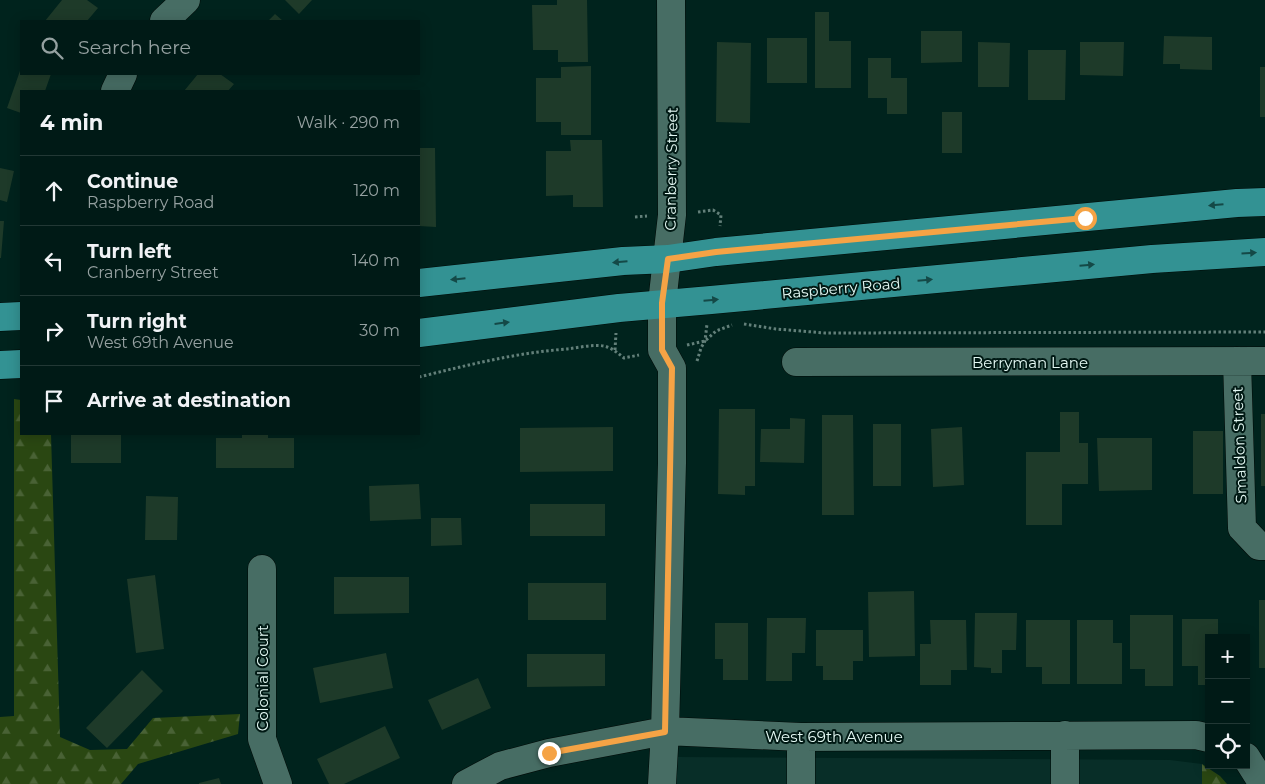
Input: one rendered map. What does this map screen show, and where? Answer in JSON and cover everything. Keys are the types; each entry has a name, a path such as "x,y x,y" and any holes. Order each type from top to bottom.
{"main road":[{"path":"420,283 623,261 668,259 716,252 1237,203 1265,202"},
{"name":"Raspberry Road","path":"420,334 662,303 1152,259 1265,252"},
{"path":"0,317 20,316"},
{"path":"0,365 20,364"}],"street":[{"path":"165,20 186,0"},
{"name":"Cranberry Street","path":"662,784 665,732 672,368 662,350 662,303 672,215 671,0"},
{"path":"115,90 123,75"},
{"name":"Smaldon Street","path":"1238,361 1242,528 1259,546 1265,546"},
{"name":"Berryman Lane","path":"796,362 1265,361"},
{"name":"Colonial Court","path":"262,569 262,739 278,784"},
{"name":"West 69th Avenue","path":"466,784 500,766 549,753 665,732 801,737 1065,734 1196,735 1205,737"},
{"path":"1065,734 1065,784"},
{"path":"801,737 801,784"},
{"path":"1250,763 1263,784"}],"shaded area":[{"path":"676,757 1170,760 1202,764 1202,784 676,784"}],"green space":[{"path":"14,399 20,400 20,435 51,435 60,737 90,750 127,749 153,718 240,714 238,734 138,764 121,784 0,784 0,717 14,716"},
{"path":"1202,764 1205,766 1205,769 1210,769 1220,776 1227,784 1202,784"}],"building":[{"path":"62,0 87,0 98,8 88,20 46,20"},
{"path":"285,0 312,0 299,14"},
{"path":"557,0 587,0 588,62 558,62 558,50 533,50 532,5 557,5"},
{"path":"815,12 829,12 829,41 851,41 851,88 815,88"},
{"path":"275,14 282,20 269,20"},
{"path":"921,31 962,31 962,62 921,63"},
{"path":"1164,36 1212,37 1212,70 1180,69 1180,64 1163,64"},
{"path":"767,38 807,38 807,83 767,83"},
{"path":"717,42 751,43 750,123 716,122"},
{"path":"978,42 1010,43 1009,87 978,87"},
{"path":"1080,42 1124,42 1123,76 1080,75"},
{"path":"1028,50 1066,50 1065,100 1028,100"},
{"path":"868,58 891,58 891,78 907,78 907,114 887,114 887,98 868,98"},
{"path":"591,66 591,135 561,135 561,122 536,122 536,78 561,78 561,67"},
{"path":"1260,67 1265,67 1265,117 1260,117"},
{"path":"20,71 20,75 51,75 45,90 20,90 20,113 7,108"},
{"path":"197,75 221,75 234,84 229,90 185,90"},
{"path":"942,112 962,112 962,153 942,153"},
{"path":"570,140 602,140 603,207 573,207 573,195 546,196 546,151 571,151"},
{"path":"420,148 435,148 436,227 420,226"},
{"path":"0,168 14,171 7,202 0,200"},
{"path":"0,221 4,221 1,258 0,258"},
{"path":"719,409 755,409 755,486 745,486 745,495 718,494"},
{"path":"1060,412 1079,412 1079,443 1088,443 1088,484 1062,484 1062,525 1026,525 1026,452 1060,452"},
{"path":"1261,414 1265,414 1265,486 1261,486"},
{"path":"822,415 853,415 854,515 822,515"},
{"path":"790,418 805,419 804,463 760,462 761,429 790,429"},
{"path":"873,424 901,424 901,486 873,486"},
{"path":"613,427 613,471 520,472 520,428"},
{"path":"962,427 964,485 933,487 931,429"},
{"path":"1193,431 1223,431 1223,494 1193,494"},
{"path":"71,435 121,435 121,463 71,463"},
{"path":"242,435 268,435 268,438 294,438 294,468 216,468 216,438 242,438"},
{"path":"1097,438 1152,438 1152,490 1099,491"},
{"path":"419,484 421,519 370,521 369,486"},
{"path":"146,496 178,497 177,540 145,540"},
{"path":"530,504 605,504 605,536 530,536"},
{"path":"431,518 461,518 462,545 431,546"},
{"path":"155,575 164,649 136,653 127,579"},
{"path":"334,577 409,577 409,613 334,614"},
{"path":"528,583 606,583 606,620 528,620"},
{"path":"914,591 915,656 869,657 868,592"},
{"path":"1259,600 1265,600 1265,668 1259,668"},
{"path":"975,613 1017,613 1016,650 1002,650 1002,673 991,673 991,668 974,667"},
{"path":"1130,615 1173,615 1173,686 1145,686 1145,669 1130,669"},
{"path":"767,618 806,618 805,653 792,653 792,681 766,681"},
{"path":"1182,619 1218,619 1218,634 1205,634 1205,685 1198,685 1198,666 1182,666"},
{"path":"930,620 966,620 967,670 951,670 951,685 920,685 920,644 931,644"},
{"path":"1026,620 1070,620 1070,684 1042,684 1042,667 1026,667"},
{"path":"1077,620 1113,620 1113,643 1122,643 1122,684 1077,684"},
{"path":"715,623 748,623 748,680 723,680 723,659 715,659"},
{"path":"816,630 863,630 863,661 853,661 853,680 823,680 823,666 816,666"},
{"path":"386,653 393,688 320,703 313,668"},
{"path":"527,654 605,654 605,686 527,687"},
{"path":"142,670 163,691 107,748 86,728"},
{"path":"478,678 491,708 442,730 428,700"},
{"path":"385,726 400,758 344,784 329,784 317,759"},
{"path":"219,778 221,784 199,784 199,783"}],"route":[{"path":"549,753 665,732 672,463 672,368 662,350 662,303 668,259 716,252 1085,218"}]}
